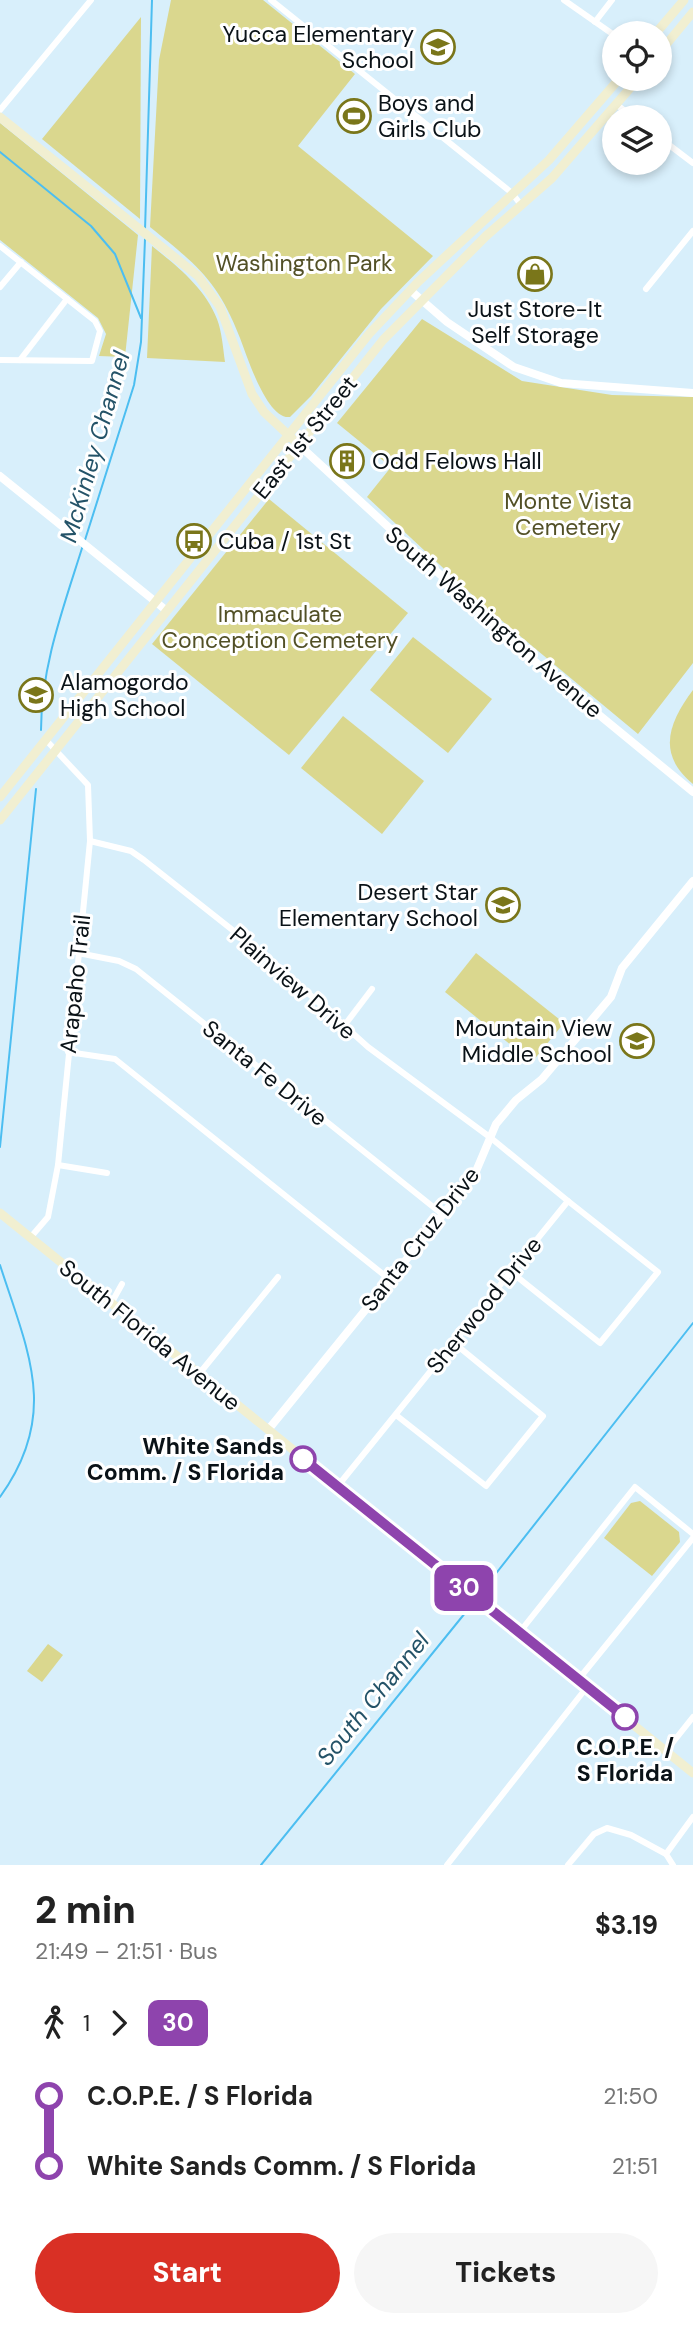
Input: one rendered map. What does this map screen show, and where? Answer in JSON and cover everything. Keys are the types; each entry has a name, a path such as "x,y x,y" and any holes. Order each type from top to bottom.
{"main road":[{"path":"666,21 684,0"},
{"path":"672,37 693,12"},
{"name":"East 1st Street","path":"0,797 360,345 410,290 557,151 609,91"},
{"name":"East 1st Street","path":"617,105 628,91"},
{"path":"0,117 198,276 210,291 229,329 242,374 252,394 264,412 300,446"},
{"name":"East 1st Street","path":"0,820 383,340 420,300 552,178 602,122"},
{"name":"South Florida Avenue","path":"0,1213 693,1773"}],"street":[{"path":"0,110 91,0"},
{"path":"271,0 512,193 521,205"},
{"path":"564,0 602,27"},
{"path":"594,22 612,0"},
{"path":"672,147 693,163"},
{"path":"646,289 693,231"},
{"path":"0,246 95,321 100,331 92,362 0,359"},
{"path":"0,287 21,262"},
{"path":"410,290 514,367 561,383 693,393"},
{"path":"20,360 67,299"},
{"name":"South Washington Avenue","path":"300,446 542,668 693,792"},
{"path":"0,476 167,611"},
{"path":"100,673 111,682"},
{"name":"Arapaho Trail","path":"30,1238 48,1217 58,1165 90,841 89,785 46,740"},
{"name":"Plainview Drive","path":"90,841 131,851 144,860 278,966 344,1026 491,1138"},
{"name":"Santa Cruz Drive","path":"268,1430 474,1176 496,1124 516,1100 542,1079 611,997 622,968 693,881"},
{"name":"Santa Fe Drive","path":"78,953 119,961 136,969 442,1214"},
{"path":"344,1026 372,989"},
{"path":"68,1052 115,1059 389,1279"},
{"path":"491,1138 658,1272 600,1343 511,1272"},
{"path":"58,1165 107,1173"},
{"name":"Sherwood Drive","path":"337,1487 568,1201"},
{"path":"199,1374 278,1277"},
{"path":"112,1302 122,1284"},
{"path":"396,1415 486,1486 543,1416 454,1343"},
{"path":"519,1633 635,1487 693,1536 578,1680"},
{"path":"447,1865 587,1687"},
{"path":"666,1751 693,1717"},
{"path":"666,1854 693,1817"},
{"path":"568,1865 594,1834 607,1828 631,1835 666,1854 673,1865"}],"green space":[{"name":"Washington Park","path":"171,0 263,0 355,74 298,146 433,256 381,309 311,396 290,417 273,408 266,398 232,318 214,288 181,252 150,227 159,60"},
{"path":"141,17 140,219 42,139"},
{"path":"0,123 138,235 125,357 99,356 106,334 98,318 0,240"},
{"name":"Washington Park","path":"152,246 198,288 212,308 219,324 225,362 147,358"},
{"name":"Monte Vista Cemetery","path":"422,319 522,381 612,395 693,397 693,663 638,734 484,606 367,497 391,467 337,423"},
{"name":"Immaculate Conception Cemetery","path":"269,499 408,613 289,755 152,644"},
{"path":"413,637 492,699 448,753 370,690"},
{"path":"693,690 693,784 681,773 674,761 670,738 678,714"},
{"path":"343,716 424,781 382,834 301,768"},
{"path":"476,953 564,1023 532,1062 445,992"},
{"path":"640,1501 679,1532 680,1542 652,1576 604,1538 631,1503"},
{"path":"48,1644 63,1655 42,1682 27,1671"}],"waterway":[{"name":"McKinley Channel","path":"145,230 152,0"},
{"path":"0,152 91,226 115,254 141,318"},
{"name":"McKinley Channel","path":"85,540 134,385 141,342 145,239"},
{"name":"McKinley Channel","path":"41,730 49,659 83,545"},
{"name":"McKinley Channel","path":"0,1147 36,789"},
{"name":"McKinley Channel","path":"0,1265 28,1355 34,1410 29,1438 18,1467 0,1497"},
{"name":"South Channel","path":"479,1595 693,1323"},
{"name":"South Channel","path":"261,1865 474,1602"}],"bus line":[{"name":"30","path":"303,1459 625,1717"}],"place":[{"name":"Yucca Elementary School","path":"438,47"},
{"name":"Boys and Girls Club","path":"354,116"},
{"name":"Just Store-It Self Storage","path":"535,274"},
{"name":"Odd Felows Hall","path":"347,461"},
{"name":"Cuba / 1st St","path":"194,541"},
{"name":"Alamogordo High School","path":"36,695"},
{"name":"Desert Star Elementary School","path":"503,905"},
{"name":"Mountain View Middle School","path":"637,1041"},
{"name":"White Sands Comm. / S Florida","path":"303,1459"},
{"name":"C.O.P.E. / S Florida","path":"625,1717"}]}
